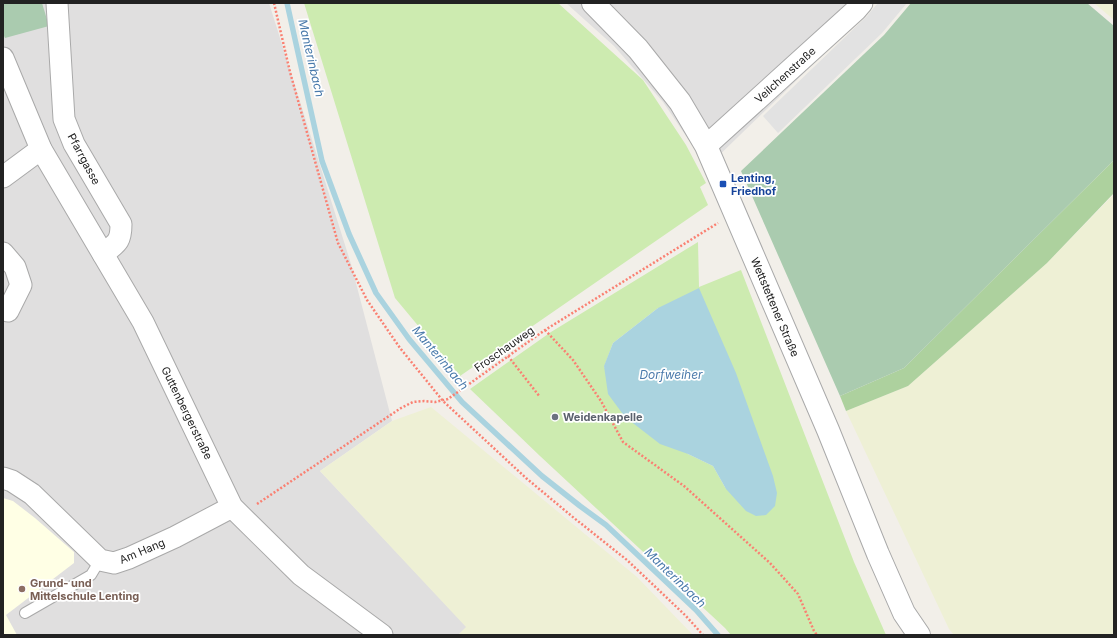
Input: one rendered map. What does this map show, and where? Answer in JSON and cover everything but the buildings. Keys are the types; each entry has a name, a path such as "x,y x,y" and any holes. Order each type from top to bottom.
{"street":[{"name":"Pfarrgasse","path":"57,3 64,119 74,144 121,224 121,236 114,246 103,254"},
{"name":"Wettstettener Straße","path":"593,3 638,49 680,102 706,146 736,212 828,430 878,554 904,612 919,635"},
{"name":"Veilchenstraße","path":"706,146 862,3"},
{"name":"Guttenbergerstraße","path":"3,58 41,149 143,322 236,511 301,575 382,635"},
{"path":"3,177 41,149"},
{"path":"3,253 15,267 21,285 8,311"},
{"path":"3,478 12,481 32,494 100,560"},
{"name":"Am Hang","path":"100,560 114,563 129,558 175,536 236,511"}],"lane":[{"path":"25,613 91,575 100,560"}],"path":[{"path":"274,3 290,72 338,243 367,300 400,348 443,401 526,478 627,560 686,616 703,635"},
{"name":"Froschauweg","path":"236,511 401,408 413,402 435,402 448,399 545,330 736,212"},
{"path":"545,330 573,360 601,401 623,442 684,486 770,563 798,594 817,635"},
{"path":"508,356 540,397"}],"shaded area":[{"path":"3,3 269,3 351,264 392,421 320,471 467,627 458,635 3,635"},
{"path":"3,3 42,3 49,26 5,38 3,34"},
{"path":"566,3 874,3 865,14 707,167 663,102 614,46"},
{"path":"878,3 907,3 882,33 778,133 763,116 867,16"},
{"path":"911,3 1087,3 1114,26 1114,160 904,368 840,396 741,171 884,35"},
{"path":"1094,3 1114,3 1114,20"},
{"path":"1114,194 1114,635 954,635 949,629 846,411 908,386 1047,263"},
{"path":"431,407 637,577 693,635 458,635 466,627 320,471 392,421"},
{"name":"Grund- und Mittelschule Lenting","path":"3,498 13,501 74,552 74,563 6,615 17,635 3,635"}],"green space":[{"path":"304,3 558,3 643,80 686,145 706,183 700,187 708,205 460,376 395,298"},
{"path":"1114,160 1114,193 1047,263 908,386 846,411 840,396 904,368"},
{"path":"698,242 699,287 741,270 854,562 886,635 731,635 470,389 551,332","holes":["658,308 726,489 713,466 688,454 604,367 613,343"]}],"water":[{"name":"Dorfweiher","path":"699,288 736,373 773,476 777,493 775,506 766,515 756,516 746,511 726,489 713,466 688,454 660,444 625,417 608,394 604,366 613,343 658,308"}],"waterway":[{"name":"Manterinbach","path":"287,3 322,161 349,234 376,293 409,339 462,402 542,476 606,525 696,610 718,635"}],"place":[{"name":"Lenting, Friedhof","path":"723,184"},
{"name":"Weidenkapelle","path":"555,417"},
{"name":"Grund- und Mittelschule Lenting","path":"22,589"}]}
